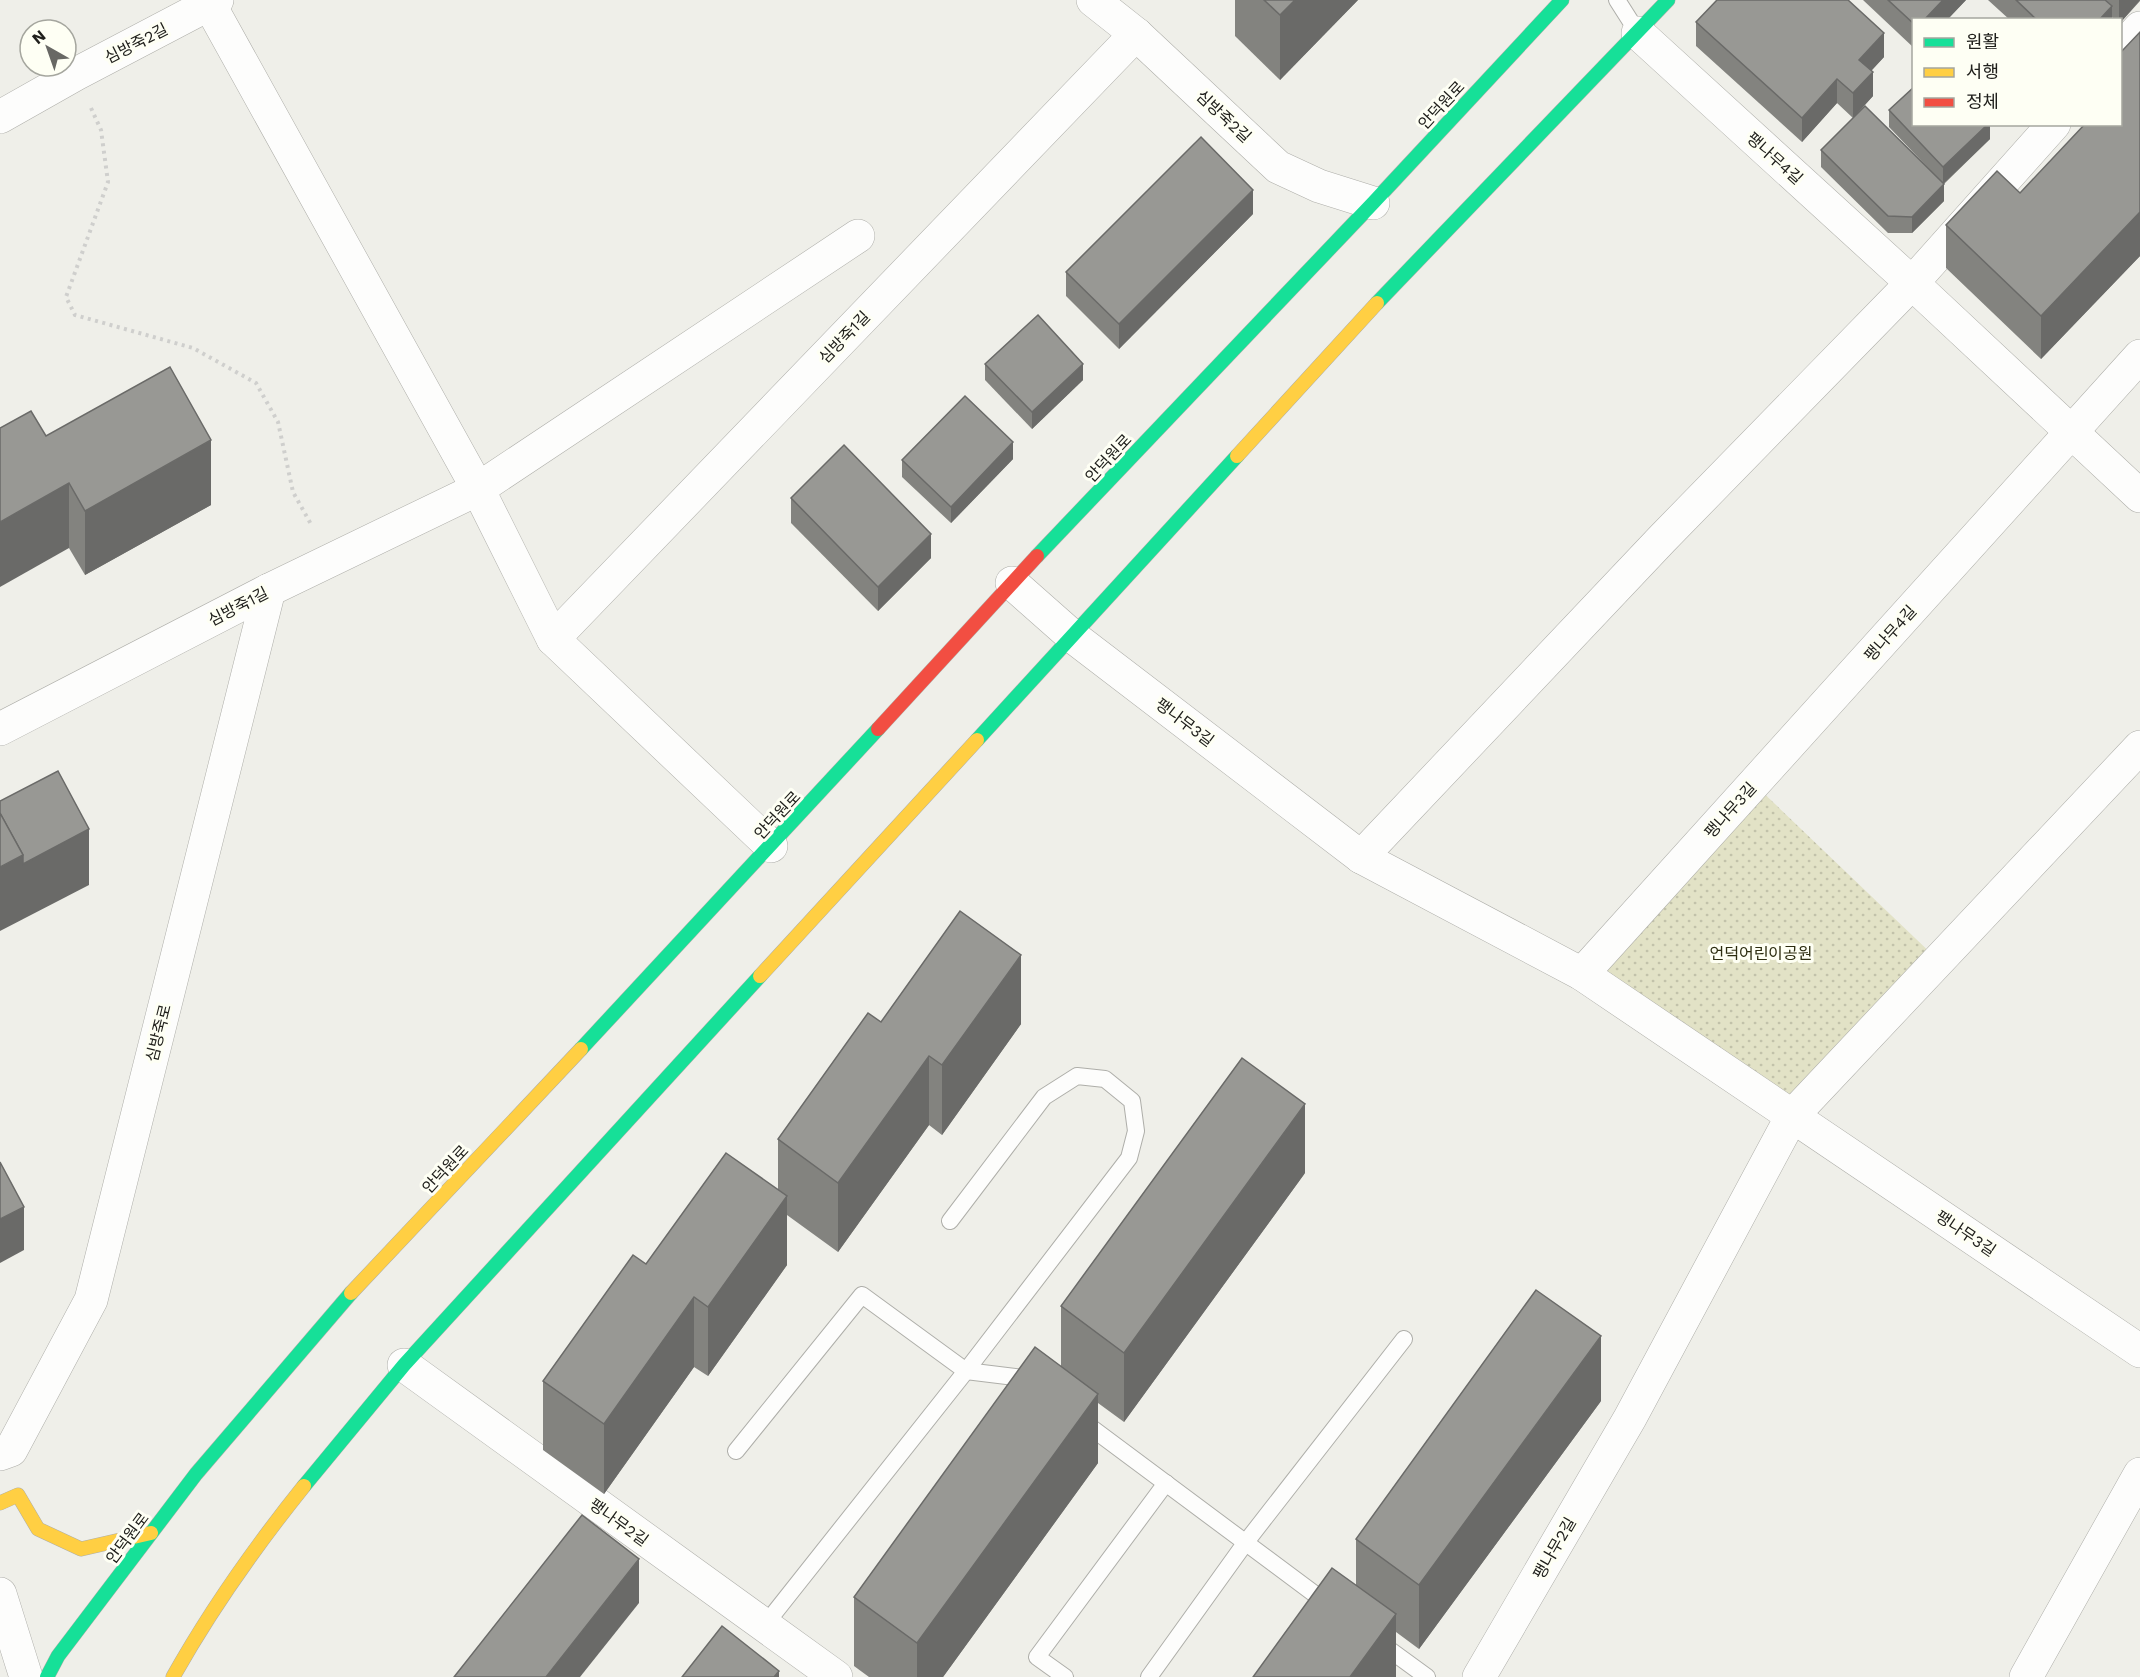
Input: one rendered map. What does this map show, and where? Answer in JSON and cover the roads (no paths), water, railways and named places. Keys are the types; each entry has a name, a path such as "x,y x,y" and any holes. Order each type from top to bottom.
{"street":[{"name":"심방죽2길","path":"1094,0 1136,34 1278,167 1319,186 1372,203"},
{"name":"안덕원로","path":"47,1677 58,1656 196,1474 333,1312 771,846 1012,584 1562,0"},
{"path":"173,1677 196,1636 261,1539 404,1365 1384,296 1668,0"},
{"name":"심방죽2길","path":"0,117 211,2 478,489"},
{"path":"2122,49 2140,28"},
{"name":"팽나무4길","path":"1638,33 1912,283 2140,496"},
{"name":"심방죽1길","path":"553,639 1136,34"},
{"path":"1361,857 1662,539 1912,283 2052,126"},
{"name":"심방죽1길","path":"0,729 269,590 478,489 858,236"},
{"name":"팽나무4길","path":"1829,700 2140,356"},
{"path":"478,489 553,639 771,846"},
{"name":"팽나무3길","path":"1012,584 1072,636 1361,857 1582,974 2140,1351"},
{"name":"심방죽로","path":"0,1454 11,1450 91,1300 269,590"},
{"name":"팽나무3길","path":"1582,974 1829,700"},
{"path":"1792,1116 2140,747"},
{"name":"팽나무2길","path":"1479,1677 1630,1418 1792,1116"},
{"name":"팽나무2길","path":"404,1365 836,1677"},
{"path":"2026,1677 2140,1474"},
{"path":"0,1503 18,1495 38,1529 81,1549 151,1533"},
{"path":"0,1594 26,1677"}],"lane":[{"path":"1617,0 1638,33"},
{"path":"765,1626 966,1371 1129,1158 1136,1131 1132,1101 1105,1078 1077,1076 1044,1097 950,1221"},
{"path":"736,1451 862,1294 966,1371 1023,1378 1042,1392"},
{"path":"1149,1677 1246,1542 1404,1338"},
{"path":"1071,1413 1341,1613"},
{"path":"1065,1677 1037,1657 1166,1484"},
{"path":"1370,1635 1427,1677"}],"park label":[{"name":"언덕어린이공원","path":"1761,953"}]}
